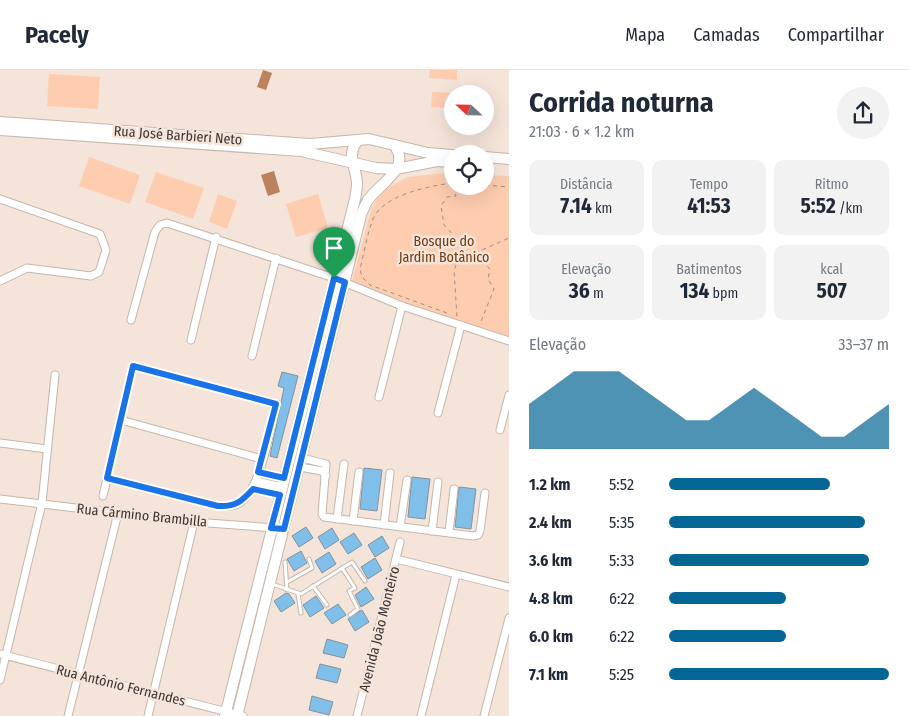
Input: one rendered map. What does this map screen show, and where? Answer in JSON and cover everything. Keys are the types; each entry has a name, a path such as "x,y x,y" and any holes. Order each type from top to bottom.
{"street":[{"name":"Rua José Barbieri Neto","path":"0,122 310,144 377,140 394,145"},
{"name":"Rua José Barbieri Neto","path":"0,130 301,151 353,165 396,169"},
{"path":"226,714 334,278 356,199 357,183 351,152 357,141"},
{"path":"394,145 428,153 444,154"},
{"path":"239,716 258,632 366,202 394,175 400,158 399,152 394,145"},
{"path":"494,158 509,159"},
{"path":"396,169 444,161"},
{"path":"494,165 509,166"},
{"path":"0,199 100,234 106,250 99,272 91,276 28,268 0,281"},
{"path":"131,320 155,232 160,225 167,223 216,237 345,282 402,306 509,341"},
{"path":"191,340 216,237"},
{"path":"252,356 276,258"},
{"path":"380,397 402,306"},
{"path":"438,413 460,324"},
{"path":"103,496 107,478 120,420 133,366 276,404 256,481 253,489 240,504 229,507 218,506 107,478"},
{"path":"0,680 3,655 42,503 55,375"},
{"path":"309,378 321,381"},
{"path":"500,430 509,395"},
{"path":"120,420 262,459"},
{"path":"0,443 47,449"},
{"path":"301,462 322,471 326,476 322,516 337,519 478,535 485,493"},
{"path":"337,519 344,464"},
{"path":"258,472 282,487"},
{"path":"353,521 359,472"},
{"path":"384,525 390,473"},
{"path":"400,527 407,480"},
{"path":"256,481 282,487"},
{"path":"432,531 438,482"},
{"path":"253,489 282,487"},
{"path":"449,532 454,489"},
{"name":"Rua Cármino Brambilla","path":"0,499 194,522 284,529"},
{"path":"68,716 118,513"},
{"path":"148,716 194,522"},
{"name":"Avenida João Monteiro","path":"357,716 400,542"},
{"path":"396,559 509,587"},
{"path":"420,716 456,575"},
{"path":"484,716 509,618"},
{"path":"247,630 258,632"},
{"name":"Rua Antônio Fernandes","path":"3,655 239,716"}],"lane":[{"path":"287,582 312,568 309,559"},
{"path":"284,562 284,577 287,582 287,590"},
{"path":"271,584 298,594 352,562 365,581"},
{"path":"342,568 354,588 349,591 358,609 350,615"},
{"path":"313,586 327,606"},
{"path":"298,594 301,613"}],"path":[{"path":"391,293 365,282 360,272 373,218 398,197 444,184"},
{"path":"494,186 509,187"},
{"path":"456,195 447,197 441,206 444,225 458,240 461,253 454,270 457,317"},
{"path":"461,253 474,253 509,238"},
{"path":"474,253 490,269 488,279 494,289 480,325"}],"green space":[{"path":"430,70 457,70 457,80 429,78"},
{"path":"49,74 100,77 98,109 47,106"},
{"path":"432,92 444,92 444,108 431,107"},
{"path":"89,157 140,175 130,204 79,186"},
{"path":"156,172 204,188 193,219 145,202"},
{"name":"Bosque do Jardim Botânico","path":"444,173 444,195 494,195 494,175 509,176 509,339 351,285 371,210 378,197 389,187 408,177"},
{"path":"218,194 237,201 227,229 209,222"},
{"path":"318,194 328,228 296,237 286,204"}],"shaded area":[{"path":"263,70 272,73 266,90 257,87"},
{"path":"274,171 280,192 268,196 261,175"}],"building":[{"path":"282,372 298,376 277,458 270,456 284,388 278,386"},
{"path":"364,468 382,470 377,511 360,509"},
{"path":"412,477 430,479 425,519 408,517"},
{"path":"459,487 476,489 471,529 455,527"},
{"path":"306,527 313,538 299,547 292,536"},
{"path":"332,528 339,540 325,549 318,537"},
{"path":"354,533 362,545 348,554 340,542"},
{"path":"382,536 389,548 375,557 368,545"},
{"path":"301,551 307,563 294,571 287,559"},
{"path":"329,552 336,564 322,573 315,561"},
{"path":"375,558 382,570 368,579 361,567"},
{"path":"366,587 374,599 361,607 355,595"},
{"path":"286,593 289,594 295,603 281,612 274,601"},
{"path":"316,596 324,608 310,617 303,605"},
{"path":"338,604 346,615 332,624 324,613"},
{"path":"362,610 369,622 355,631 348,619"},
{"path":"327,639 348,645 344,658 323,653"},
{"path":"320,664 341,669 337,683 316,678"},
{"path":"312,696 333,702 329,715 309,710"}],"route":[{"path":"334,278 345,282 284,529 271,528 280,495 253,489 240,504 229,507 218,506 107,478 133,366 276,404 258,472 284,478 334,278"}]}
